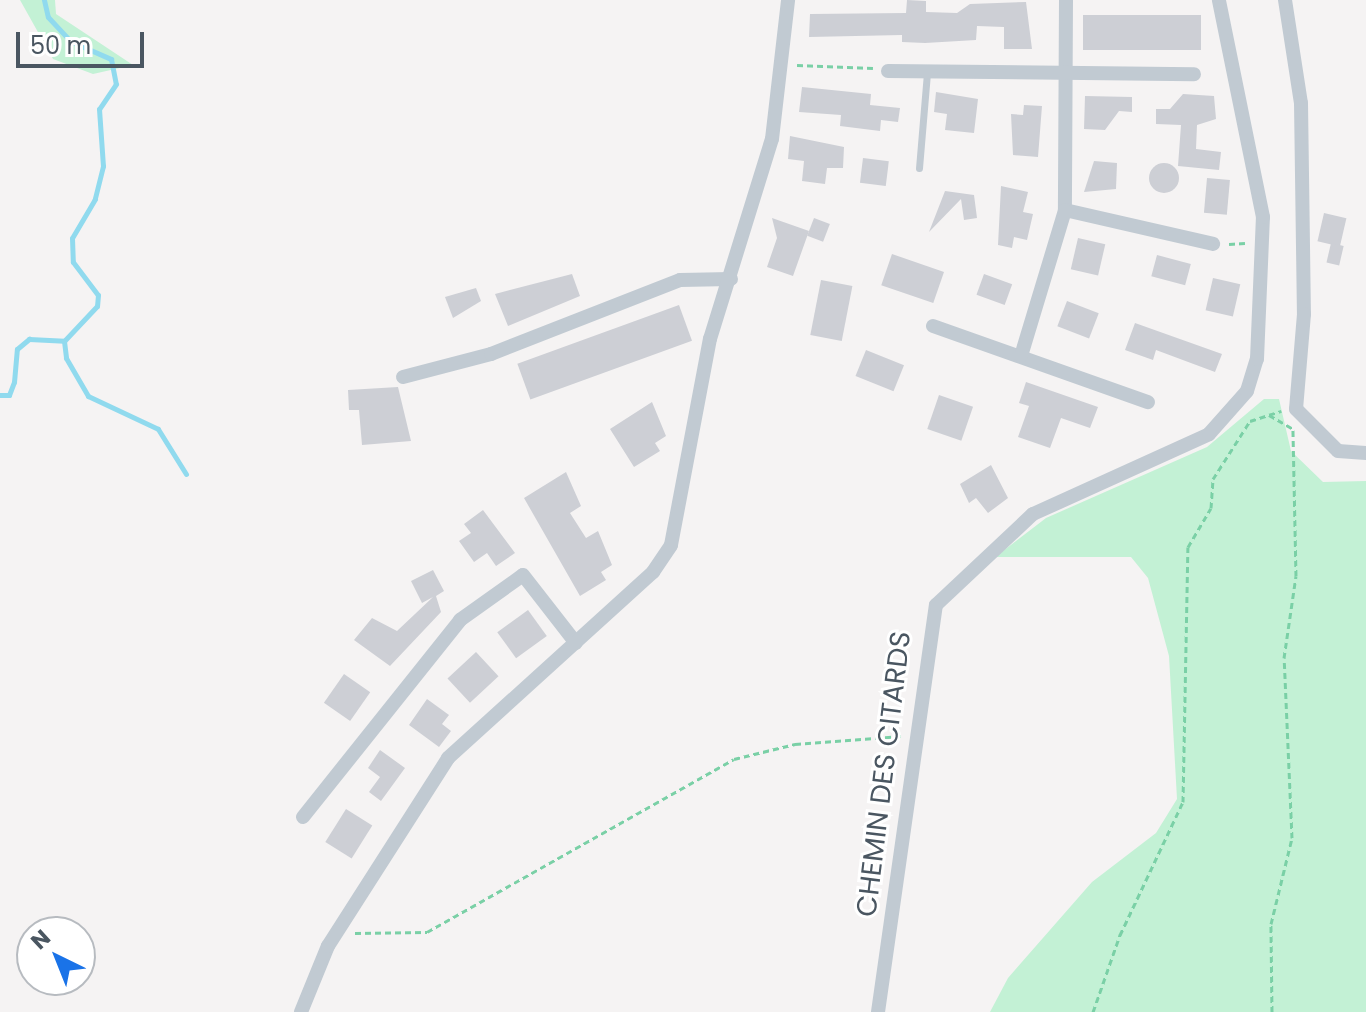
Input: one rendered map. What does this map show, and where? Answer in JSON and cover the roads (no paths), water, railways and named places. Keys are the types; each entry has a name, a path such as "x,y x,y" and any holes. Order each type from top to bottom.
{"street":[{"path":"301,1012 339,930 448,758 653,572 671,545 710,339 772,139 788,0"},
{"path":"1021,356 1065,210 1066,0"},
{"name":"CHEMIN DES CITARDS","path":"878,1012 929,624 954,584 1033,514 1209,434 1236,410 1257,359 1262,243 1219,0"},
{"path":"1285,0 1301,103 1304,314 1296,409 1338,451 1366,453"},
{"path":"888,71 1194,74"},
{"path":"1065,210 1213,244"},
{"path":"403,377 491,354 680,280 731,279"},
{"path":"933,326 1148,402"},
{"path":"303,817 460,620 523,575 576,643"}],"lane":[{"path":"919,168 927,72"}],"waterway":[{"path":"44,0 48,17 70,41 111,59 116,84 99,109 103,166 95,199 72,238 73,262 98,295 97,306 64,341 66,358 88,396 158,429 186,474"},
{"path":"0,395 9,395 14,382 17,349 29,339 64,341"}]}
